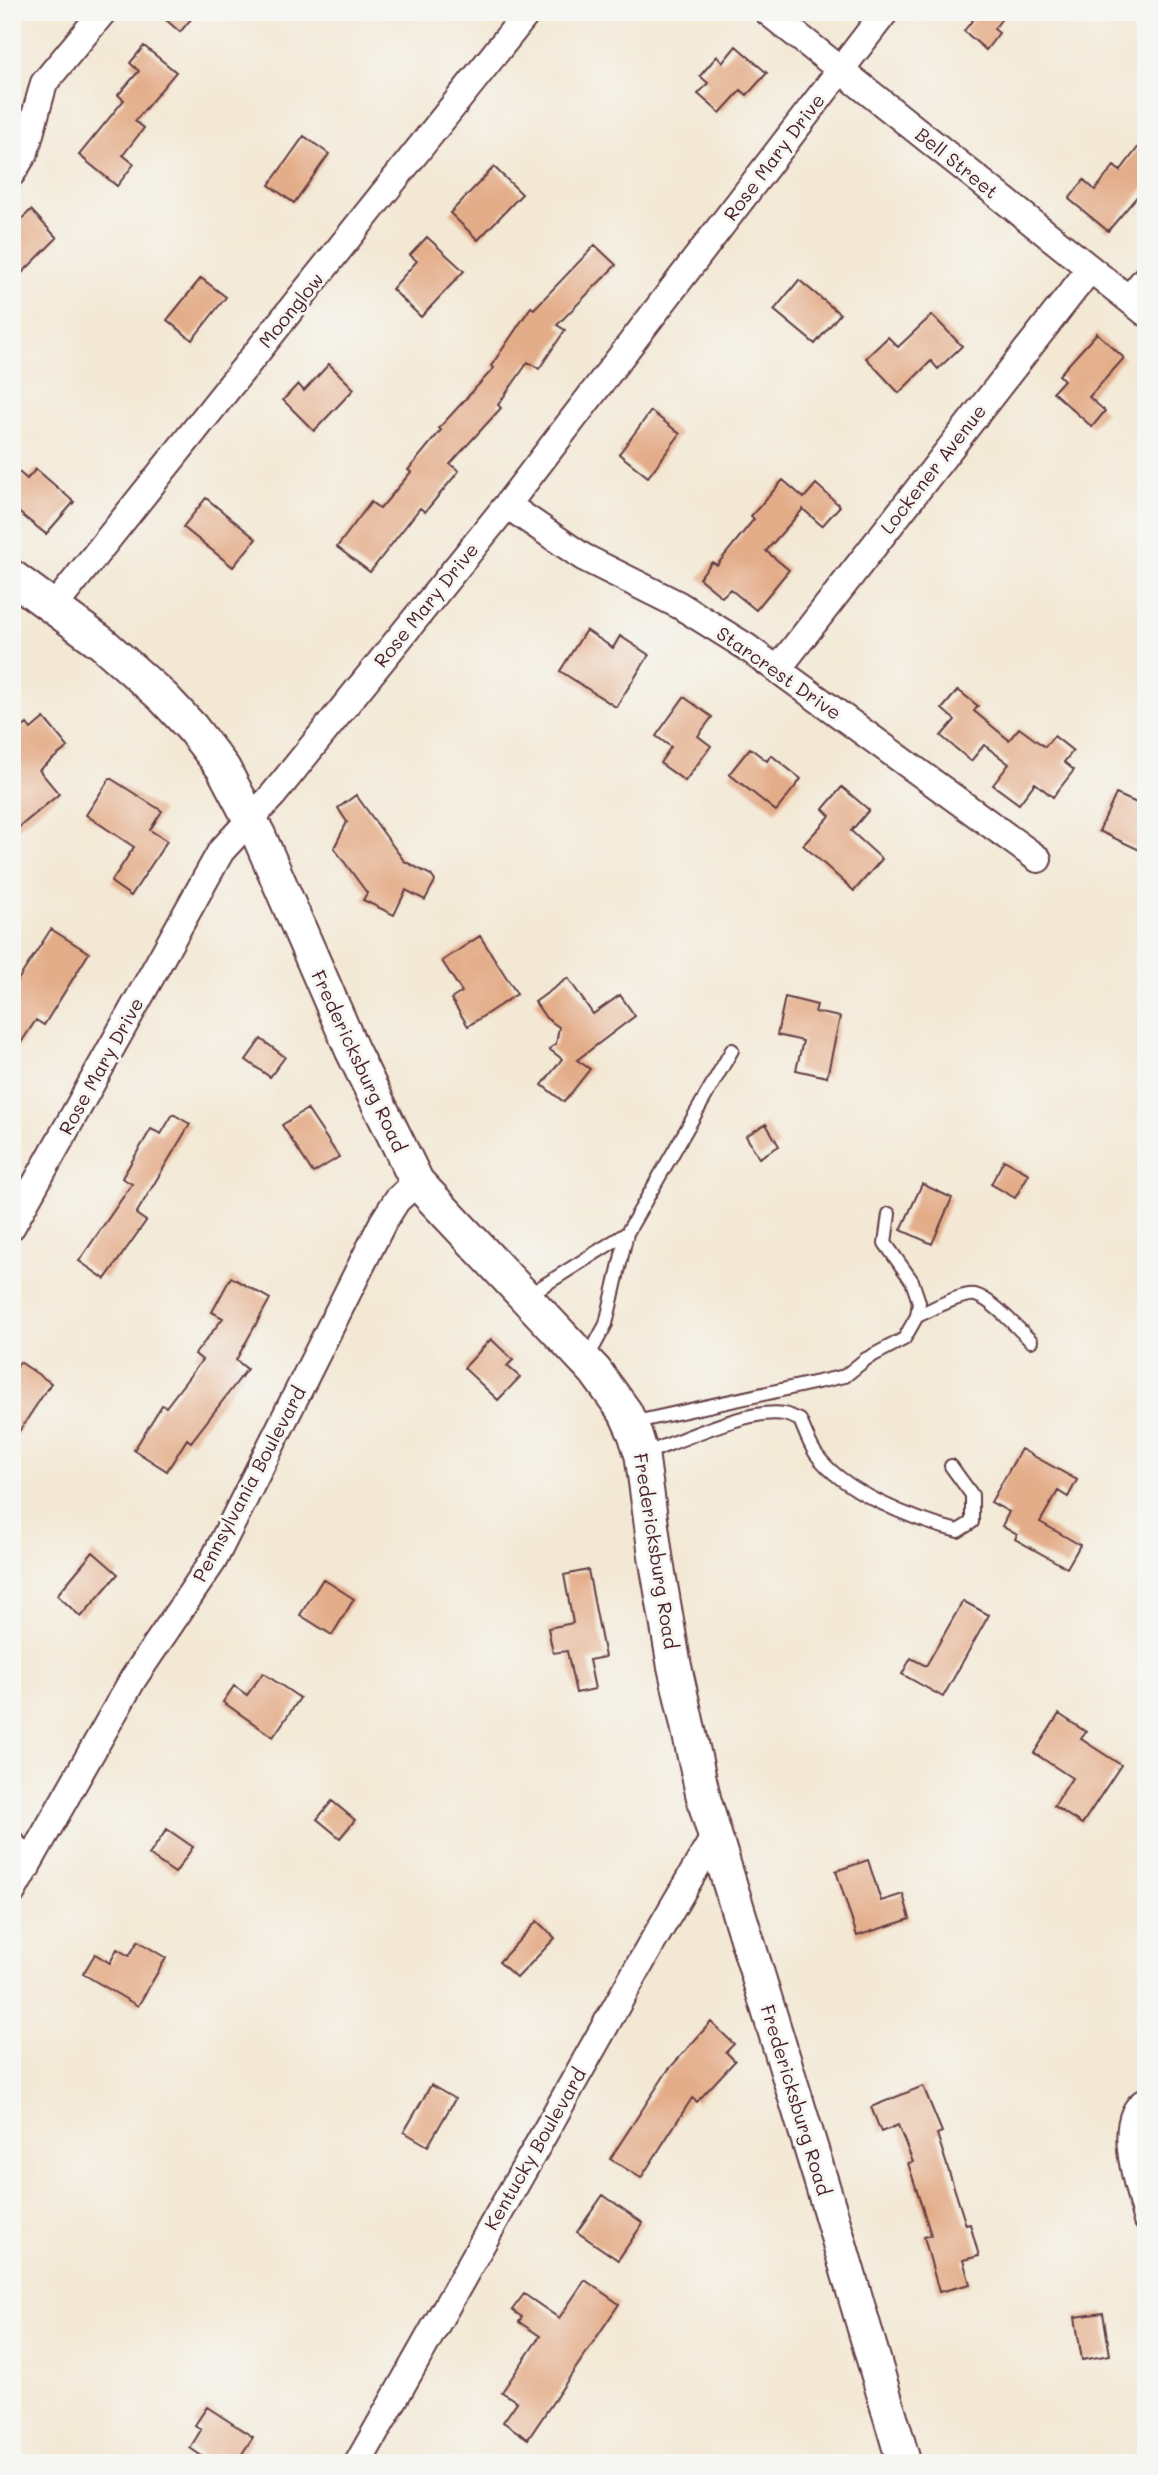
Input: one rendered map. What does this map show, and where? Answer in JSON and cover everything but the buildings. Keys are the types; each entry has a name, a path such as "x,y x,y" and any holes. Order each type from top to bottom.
{"street":[{"path":"12,173 25,152 44,83 103,12"},
{"name":"Moonglow","path":"53,608 528,12"},
{"name":"Bell Street","path":"768,12 1137,306"},
{"name":"Rose Mary Drive","path":"12,1226 221,852 273,795 507,505 885,12"},
{"name":"Lockener Avenue","path":"777,670 1090,269"},
{"path":"1137,306 1146,278"},
{"name":"Starcrest Drive","path":"507,505 583,557 679,605 745,646 1038,859"},
{"name":"Fredericksburg Road","path":"13,580 102,643 163,697 192,728 223,768 264,848 352,1050 417,1182 585,1361 616,1398 630,1423 642,1455 674,1664 714,1837 825,2194 904,2463"},
{"name":"Pennsylvania Boulevard","path":"12,1892 133,1679 213,1561 383,1222 397,1200 417,1182"},
{"name":"Kentucky Boulevard","path":"358,2463 714,1837"},
{"path":"12,1844 27,1867"},
{"path":"1146,2101 1135,2111 1130,2125 1131,2149 1146,2218"}],"lane":[{"path":"585,1361 606,1324 627,1233 733,1049"},
{"path":"630,1423 845,1376 866,1359 904,1339 917,1316 919,1302 912,1281 885,1244 889,1214"},
{"path":"525,1297 627,1233"},
{"path":"917,1316 958,1298 974,1295 988,1302 1031,1342"},
{"path":"642,1455 726,1424 760,1415 785,1414 800,1420 817,1455 850,1487 924,1523 958,1531 972,1522 972,1495 951,1466"}]}
